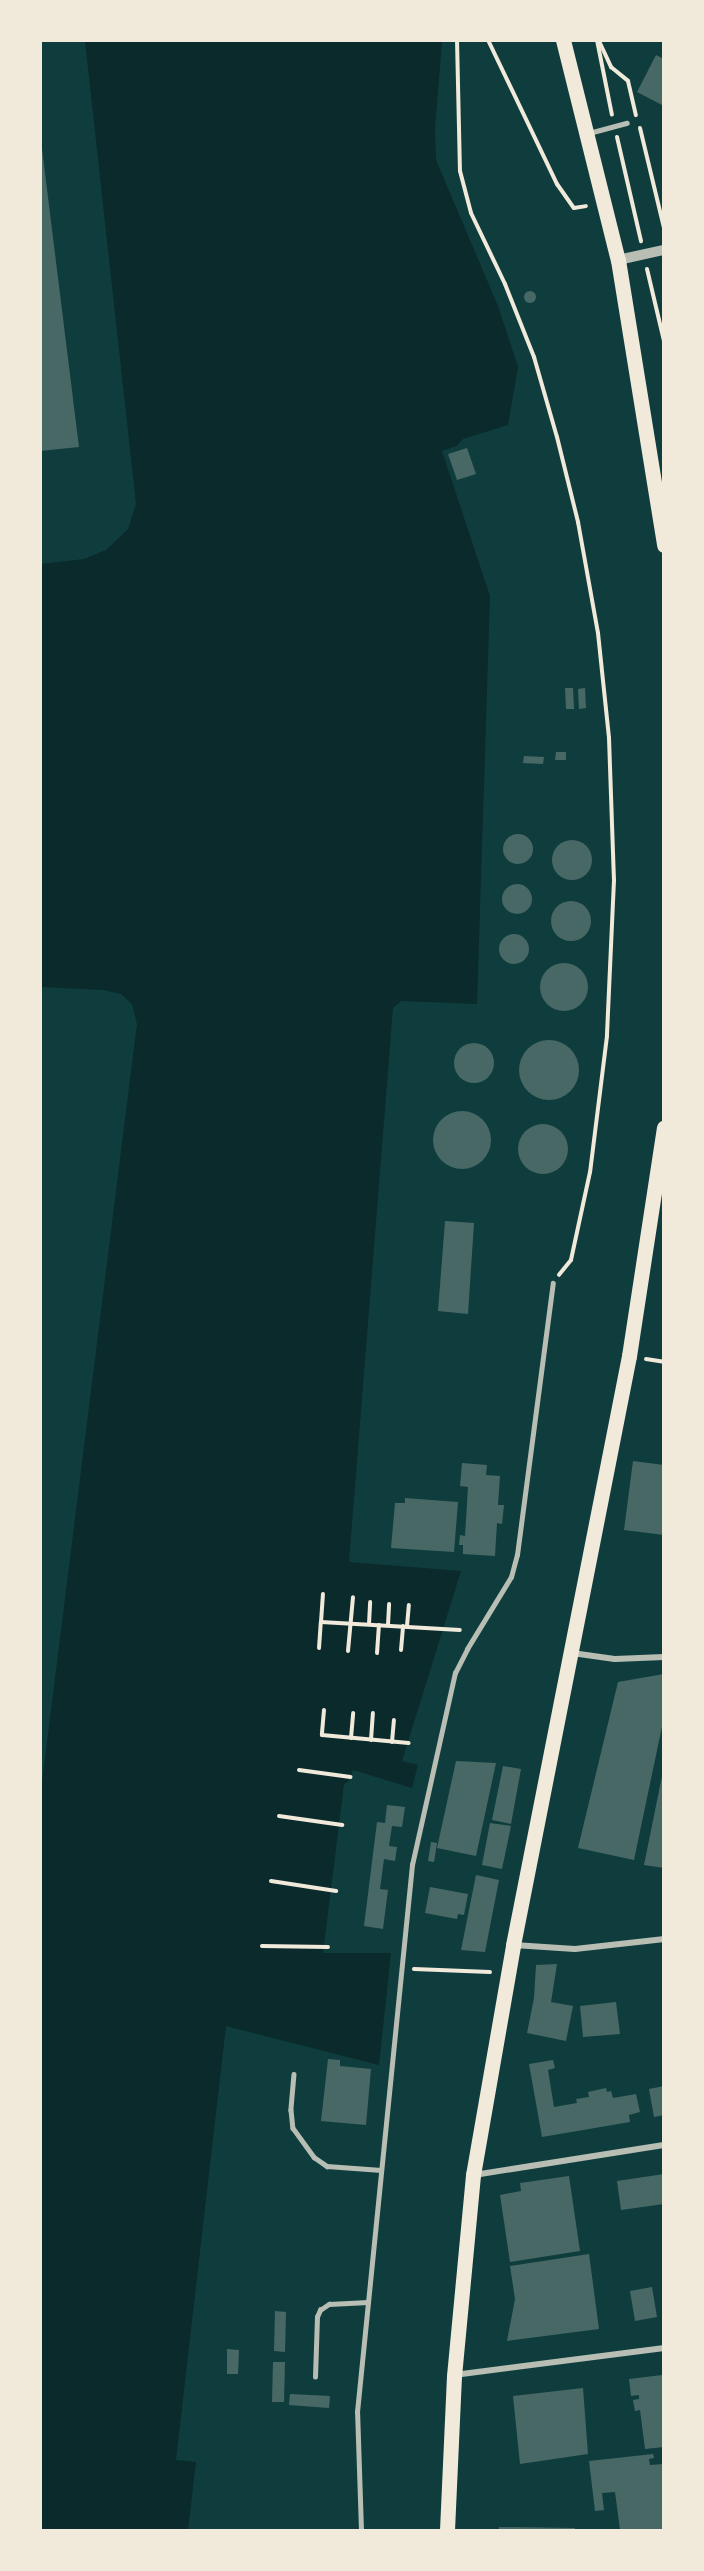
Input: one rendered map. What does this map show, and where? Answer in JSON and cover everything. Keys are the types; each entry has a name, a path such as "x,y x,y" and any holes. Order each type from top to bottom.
{"main road":[{"path":"566,41 618,260 663,546"},
{"path":"447,2530 454,2376 472,2175 513,1945 570,1653 597,1531 629,1356 663,1128"}],"street":[{"path":"618,260 663,250"},
{"path":"570,1653 615,1659 663,1657"},
{"path":"513,1945 575,1949 663,1939"},
{"path":"472,2175 663,2145"},
{"path":"454,2376 663,2348"}],"lane":[{"path":"587,134 627,123"},
{"path":"361,2530 357,2412 412,1865 455,1673 511,1577 517,1555 553,1283"},
{"path":"294,2074 291,2110 293,2128 314,2157 327,2166 381,2170"},
{"path":"315,2377 317,2317 320,2310 329,2304 368,2302"}],"path":[{"path":"457,40 460,171 471,213 505,284 534,357 557,437 578,522 598,633 609,738 614,880 607,1036 590,1172 571,1260 553,1283"},
{"path":"489,40 557,184 574,208 604,201"},
{"path":"597,40 614,127 663,341"},
{"path":"319,1648 323,1594"},
{"path":"348,1651 352,1597"},
{"path":"369,1624 370,1602"},
{"path":"387,1625 389,1604"},
{"path":"401,1650 409,1605"},
{"path":"321,1622 460,1630"},
{"path":"377,1653 379,1625"},
{"path":"324,1710 322,1736 409,1743"},
{"path":"351,1738 353,1713"},
{"path":"371,1740 374,1713"},
{"path":"392,1742 394,1720"},
{"path":"299,1770 351,1777"},
{"path":"279,1816 342,1826"},
{"path":"271,1881 336,1891"},
{"path":"262,1946 328,1947"},
{"path":"411,1969 486,1972"}],"water":[{"path":"85,41 442,41 435,129 436,160 498,306 518,367 508,425 463,439 457,446 442,451 490,596 477,1004 401,1001 393,1008 349,1562 461,1571 402,1761 418,1765 412,1788 353,1770 349,1781 344,1784 323,1953 391,1953 379,2065 226,2026 176,2460 196,2462 188,2530 41,2530 40,1798 137,1024 132,1004 121,994 103,990 41,987 41,564 84,559 106,550 128,529 136,504"}],"building":[{"path":"656,55 664,59 664,106 637,92"},
{"path":"42,149 79,447 40,451 40,150"},
{"path":"532,291 536,297 532,303 528,303 524,295"},
{"path":"467,448 476,474 457,480 448,454"},
{"path":"565,688 573,688 574,709 566,709"},
{"path":"585,688 586,708 579,709 578,689"},
{"path":"556,752 566,752 566,760 555,760"},
{"path":"524,756 544,757 543,764 523,763"},
{"path":"518,834 528,839 533,849 528,859 518,864 508,859 503,849 508,839"},
{"path":"572,840 586,846 592,860 586,874 572,880 558,874 552,860 558,846"},
{"path":"517,884 528,888 532,899 528,910 517,914 506,910 502,899 506,888"},
{"path":"571,901 579,902 585,907 590,913 590,929 585,935 579,940 571,941 563,940 557,935 552,929 551,921 552,913 557,907 563,902"},
{"path":"514,934 525,938 529,949 525,960 514,964 503,960 499,949 503,938"},
{"path":"564,963 581,970 588,987 581,1004 564,1011 547,1004 540,987 547,970"},
{"path":"549,1040 570,1049 579,1070 570,1091 549,1100 528,1091 519,1070 528,1049"},
{"path":"474,1043 488,1049 494,1063 488,1077 474,1083 460,1077 454,1063 460,1049"},
{"path":"462,1111 473,1113 486,1124 491,1140 489,1151 478,1164 462,1169 451,1167 438,1156 433,1140 435,1129 446,1116"},
{"path":"543,1124 561,1131 568,1149 561,1167 543,1174 525,1167 518,1149 525,1131"},
{"path":"445,1221 474,1223 468,1314 438,1311"},
{"path":"633,1461 664,1465 664,1535 624,1530"},
{"path":"462,1463 487,1465 486,1475 500,1476 498,1505 504,1505 502,1524 497,1523 495,1556 463,1554 463,1545 459,1545 460,1535 465,1536 468,1487 460,1486"},
{"path":"405,1498 458,1502 454,1552 391,1548 395,1503 405,1503"},
{"path":"664,1674 664,1717 634,1860 578,1848 618,1682"},
{"path":"456,1761 496,1763 476,1856 437,1848"},
{"path":"503,1766 521,1769 511,1824 492,1820"},
{"path":"662,1776 664,1776 664,1868 644,1865"},
{"path":"387,1805 405,1807 402,1827 392,1826 389,1846 397,1847 395,1861 384,1859 380,1889 388,1890 383,1929 364,1926 377,1822 385,1823"},
{"path":"490,1823 511,1826 502,1869 482,1865"},
{"path":"431,1842 437,1843 434,1862 428,1861"},
{"path":"476,1875 499,1880 485,1952 461,1950"},
{"path":"430,1887 468,1894 464,1915 458,1914 457,1919 425,1913"},
{"path":"557,1964 551,2002 573,2006 566,2041 527,2033 534,1998 536,1965"},
{"path":"616,2002 620,2034 583,2037 580,2006"},
{"path":"328,2059 340,2060 340,2066 371,2069 366,2125 321,2121"},
{"path":"553,2060 555,2068 548,2070 554,2107 577,2103 576,2099 589,2097 588,2092 606,2088 607,2092 611,2091 613,2098 636,2094 640,2112 629,2115 630,2122 542,2137 529,2064"},
{"path":"664,2086 664,2115 654,2117 649,2089"},
{"path":"664,2174 664,2204 621,2210 617,2181"},
{"path":"569,2176 580,2251 510,2262 500,2195 521,2191 520,2183"},
{"path":"589,2254 599,2329 507,2341 515,2299 510,2266"},
{"path":"652,2287 657,2317 635,2321 630,2291"},
{"path":"275,2311 286,2312 285,2352 274,2351"},
{"path":"227,2349 239,2350 238,2374 227,2374"},
{"path":"273,2362 285,2362 284,2402 272,2402"},
{"path":"662,2375 664,2447 645,2449 640,2410 635,2411 633,2400 639,2399 639,2395 631,2396 629,2379"},
{"path":"583,2388 588,2454 520,2464 513,2396"},
{"path":"290,2394 330,2396 329,2408 289,2405"},
{"path":"653,2454 654,2458 649,2459 650,2465 664,2464 664,2530 620,2530 615,2492 602,2493 604,2510 595,2511 589,2461"},
{"path":"499,2527 575,2528 575,2530 499,2530"}]}
